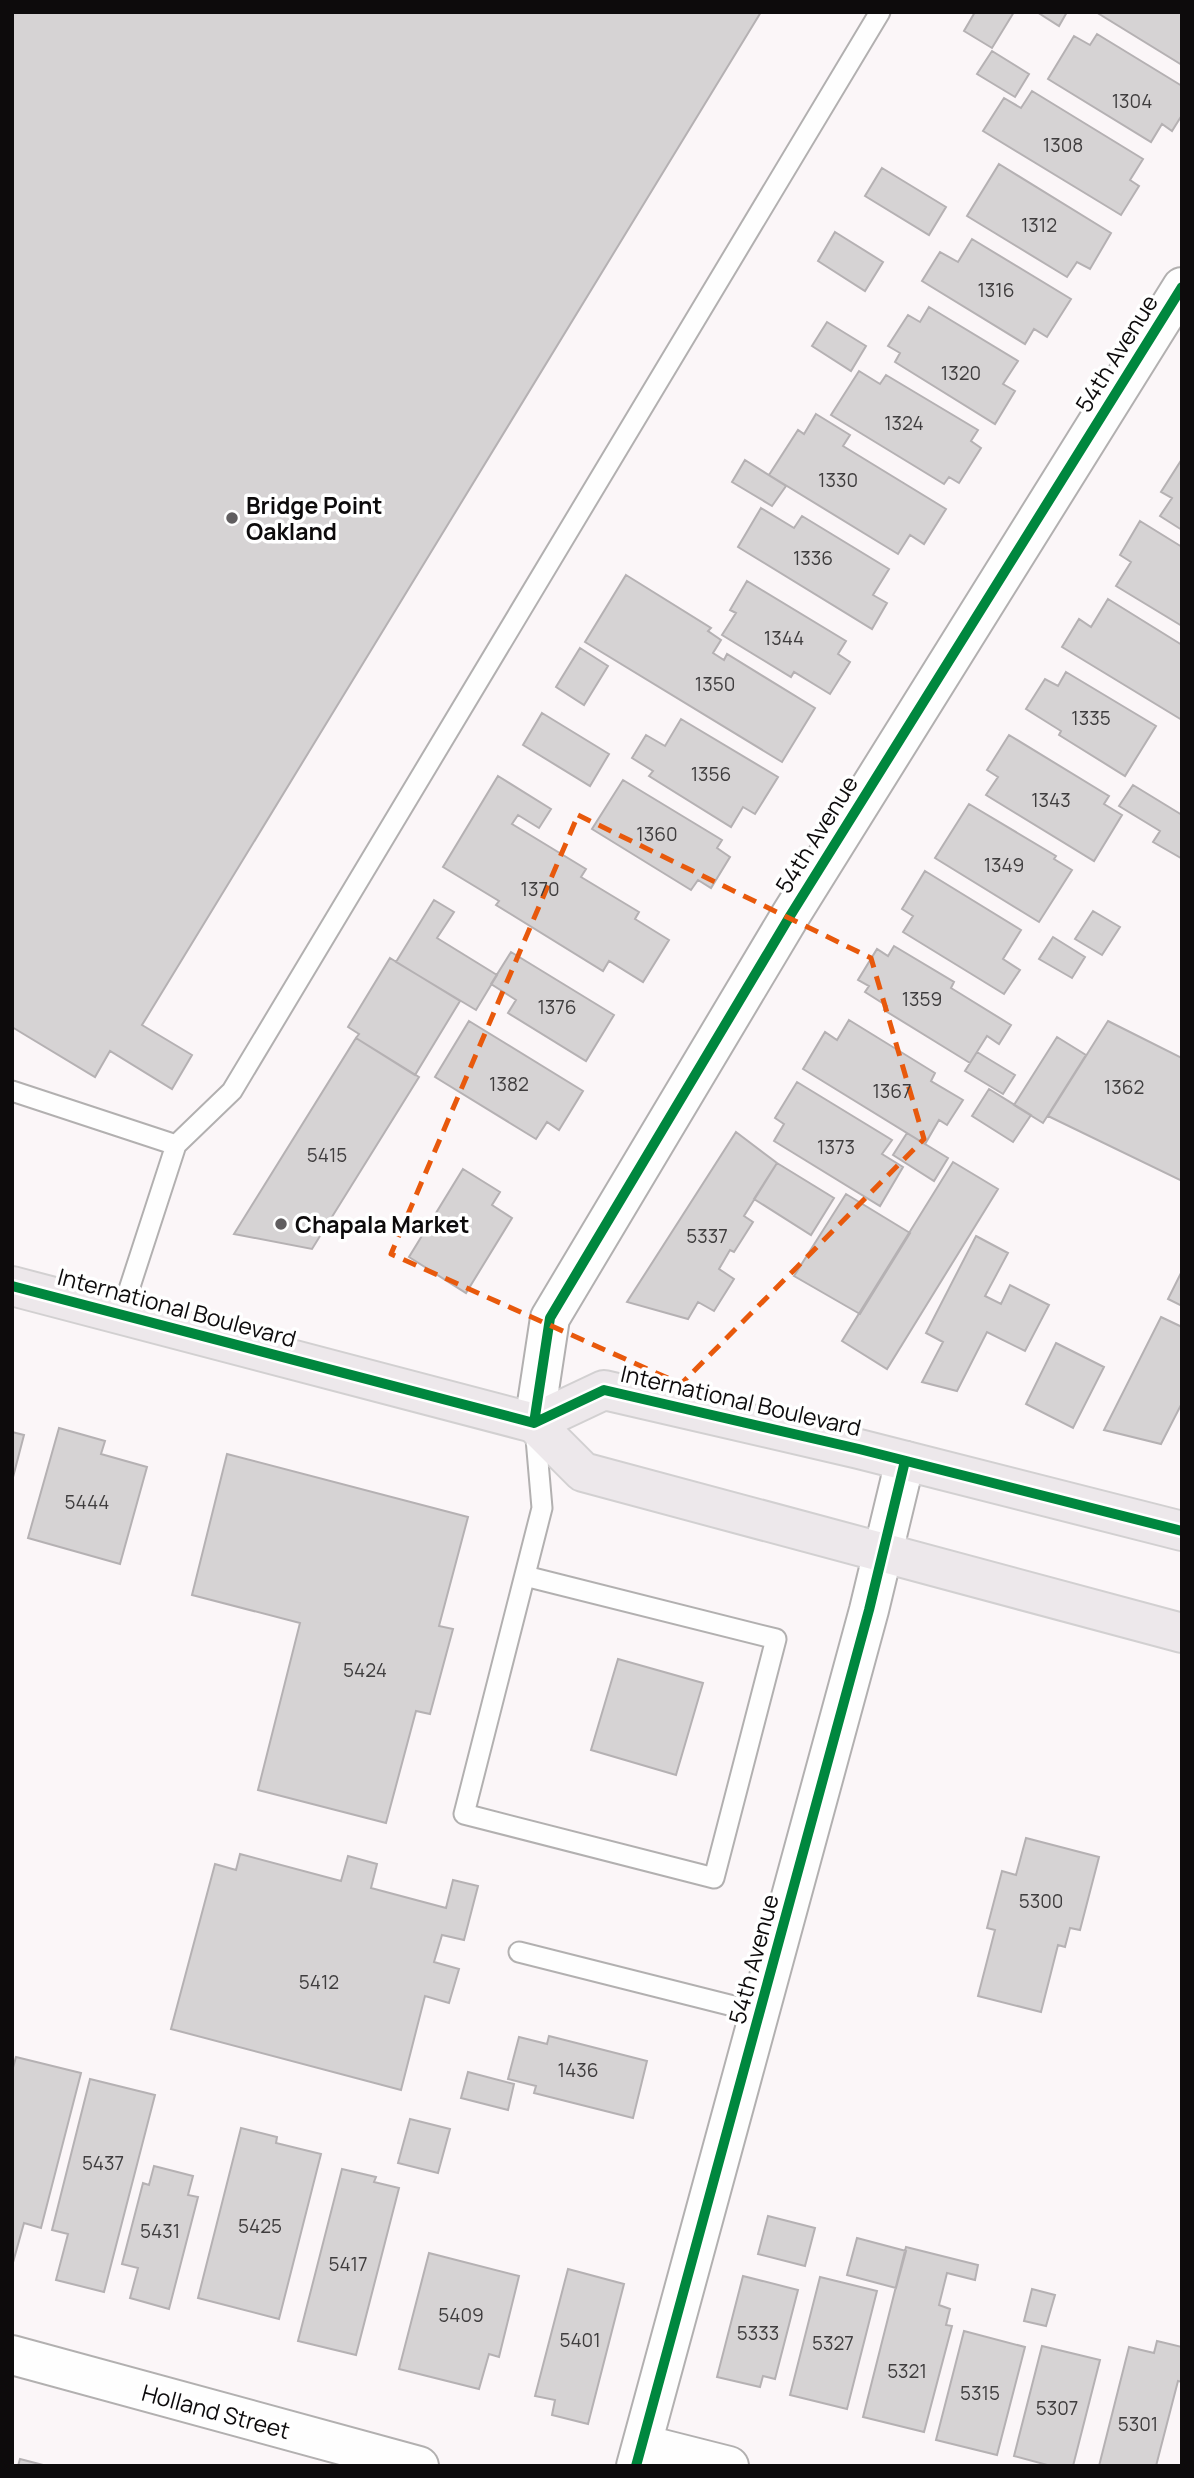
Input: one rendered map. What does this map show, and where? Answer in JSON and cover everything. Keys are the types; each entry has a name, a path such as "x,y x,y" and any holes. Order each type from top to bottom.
{"main road":[{"name":"International Boulevard","path":"12,1286 534,1423 604,1390 905,1461 1182,1531"},
{"path":"534,1423 583,1472 1182,1633"}],"street":[{"name":"54th Avenue","path":"534,1423 550,1318 790,916 1182,287"},
{"name":"54th Avenue","path":"639,2455 761,2013 905,1461"},
{"name":"Holland Street","path":"12,2355 419,2466"},
{"path":"639,2455 729,2466"}],"lane":[{"path":"121,1314 176,1145 232,1091 880,12"},
{"path":"12,1091 176,1145"},
{"path":"525,1576 776,1639 715,1878 464,1814 542,1508 534,1423"},
{"path":"519,1952 761,2013"}],"highlighted area":[{"path":"578,815 871,958 924,1139 681,1384 391,1254"}],"building":[{"name":"Bridge Point Oakland","path":"12,12 761,12 142,1025 192,1055 172,1089 110,1051 95,1077 12,1027"},
{"path":"975,12 1014,12 992,48 964,31"},
{"path":"1037,12 1067,12 1059,26"},
{"path":"1096,12 1182,12 1182,65"},
{"path":"1097,34 1182,86 1182,115 1172,131 1162,124 1151,142 1048,79 1074,36 1090,45"},
{"path":"992,51 1029,74 1015,97 977,74"},
{"path":"1032,91 1143,159 1130,180 1139,186 1121,215 983,131 1004,98 1021,108"},
{"path":"999,164 1111,233 1090,269 1077,262 1067,277 967,216"},
{"path":"882,168 946,207 929,235 865,196"},
{"path":"835,232 883,262 865,291 818,261"},
{"path":"972,239 1071,299 1047,337 1034,329 1025,344 922,281 940,252 958,262"},
{"path":"929,307 1018,361 1003,384 1015,391 995,424 895,362 900,353 888,346 908,315 920,322"},
{"path":"827,322 866,346 851,371 812,346"},
{"path":"859,371 880,384 886,375 978,430 971,441 981,448 959,483 949,477 944,484 831,415"},
{"path":"816,414 850,435 843,446 946,509 924,544 910,535 898,554 769,475 798,430 804,434"},
{"path":"1182,459 1182,530 1160,516 1172,498 1161,492"},
{"path":"745,460 786,486 772,506 732,482"},
{"path":"761,508 794,528 802,516 889,569 873,595 887,603 872,629 738,547"},
{"path":"1140,521 1182,547 1182,626 1116,586 1131,562 1120,555"},
{"path":"626,575 711,628 708,631 721,640 713,653 724,660 727,654 815,708 782,762 585,642"},
{"path":"747,581 846,641 838,654 850,662 830,694 794,672 791,677 722,635 736,613 730,610"},
{"path":"1108,599 1182,645 1182,720 1062,647 1079,619 1091,627"},
{"path":"580,648 608,666 584,705 556,687"},
{"path":"1066,672 1156,726 1125,776 1059,735 1061,731 1026,709 1045,679 1058,686"},
{"path":"542,713 609,754 590,786 523,745"},
{"path":"681,719 778,777 755,814 743,807 731,827 649,776 653,771 632,758 646,735 665,746"},
{"path":"1009,735 1109,796 1104,804 1122,815 1094,861 986,795 998,777 987,770"},
{"path":"498,776 551,809 539,828 518,815 512,824 586,869 581,877 639,912 635,919 669,940 643,982 609,961 603,971 496,905 499,901 443,867"},
{"path":"623,780 722,840 717,848 730,857 711,888 698,880 691,890 592,829"},
{"path":"1133,785 1182,815 1181,858 1153,842 1160,831 1119,806"},
{"path":"969,804 1056,856 1054,859 1072,870 1039,922 935,858"},
{"path":"925,871 1021,930 1003,959 1020,970 1004,994 903,932 913,916 902,909"},
{"path":"434,900 454,912 437,938 497,975 476,1010 396,962"},
{"path":"1093,911 1120,927 1102,955 1075,939"},
{"path":"1053,937 1085,957 1072,978 1039,959"},
{"path":"894,946 954,982 951,988 1011,1025 999,1044 987,1036 970,1063 884,1010 887,1006 865,992 869,986 858,980 877,949 888,956"},
{"path":"511,952 614,1015 586,1061 508,1013 516,1000 491,984"},
{"path":"390,958 460,1001 415,1075 356,1038 359,1034 348,1027"},
{"path":"849,1020 935,1073 931,1081 963,1100 947,1125 939,1120 925,1144 803,1069 825,1032 837,1040"},
{"path":"469,1021 583,1091 559,1130 547,1122 536,1139 435,1077"},
{"path":"1108,1021 1182,1058 1182,1181 1048,1116"},
{"path":"1057,1037 1086,1055 1043,1123 1014,1105"},
{"path":"356,1038 419,1077 312,1249 234,1234"},
{"path":"977,1052 1015,1075 1003,1094 965,1071"},
{"path":"797,1082 892,1140 882,1154 903,1167 880,1206 774,1141 784,1124 775,1118"},
{"path":"989,1089 1031,1115 1013,1142 972,1116"},
{"path":"736,1132 777,1163 744,1216 753,1222 734,1252 730,1250 719,1269 734,1279 714,1311 698,1302 688,1319 627,1302"},
{"path":"907,1133 948,1158 934,1181 893,1155"},
{"path":"953,1162 998,1189 887,1369 842,1341"},
{"path":"777,1163 834,1198 811,1235 754,1199"},
{"path":"463,1169 500,1192 492,1205 512,1218 466,1293 409,1257"},
{"path":"846,1194 910,1233 860,1314 794,1276"},
{"path":"976,1236 1008,1253 985,1296 1001,1304 1010,1285 1049,1305 1025,1351 987,1332 957,1391 922,1382 943,1342 926,1333"},
{"path":"1182,1271 1182,1306 1168,1299"},
{"path":"1161,1317 1182,1327 1182,1403 1161,1444 1104,1430"},
{"path":"1056,1343 1104,1367 1073,1428 1026,1404"},
{"path":"59,1428 105,1441 101,1454 147,1467 120,1564 28,1538"},
{"path":"12,1432 24,1435 12,1481"},
{"path":"227,1454 468,1517 439,1626 453,1629 430,1714 416,1711 386,1823 258,1790 300,1623 192,1595"},
{"path":"618,1659 703,1683 676,1775 591,1750"},
{"path":"1026,1838 1099,1857 1080,1930 1070,1928 1065,1947 1058,1945 1041,2012 978,1996 995,1930 987,1928 1002,1871 1016,1875"},
{"path":"240,1854 341,1881 348,1856 377,1864 371,1888 446,1908 453,1880 478,1886 464,1940 442,1935 434,1962 459,1969 449,2003 425,1996 401,2090 171,2029 215,1864 236,1870"},
{"path":"549,2036 647,2061 633,2118 534,2093 536,2086 508,2079 519,2037 547,2044"},
{"path":"16,2057 81,2073 41,2228 24,2223 12,2266 12,2071"},
{"path":"468,2072 514,2084 508,2110 461,2098"},
{"path":"90,2079 155,2095 104,2292 56,2280 68,2234 52,2230"},
{"path":"410,2119 450,2129 438,2173 398,2163"},
{"path":"241,2128 277,2137 276,2143 321,2154 279,2319 198,2298"},
{"path":"154,2166 193,2176 188,2195 198,2197 169,2309 130,2298 138,2268 122,2264 143,2183 149,2185"},
{"path":"342,2169 376,2177 374,2182 399,2188 356,2355 298,2341"},
{"path":"768,2216 815,2228 805,2266 758,2254"},
{"path":"857,2238 906,2251 896,2288 847,2275"},
{"path":"906,2247 978,2265 975,2280 947,2273 939,2305 950,2309 946,2325 952,2326 924,2432 863,2417"},
{"path":"429,2253 519,2276 499,2357 489,2354 479,2389 399,2369"},
{"path":"568,2269 624,2284 588,2424 552,2415 555,2400 535,2396"},
{"path":"743,2276 798,2290 775,2379 763,2376 760,2387 717,2377"},
{"path":"820,2277 877,2291 847,2409 790,2395"},
{"path":"1032,2289 1055,2295 1046,2326 1024,2321"},
{"path":"964,2331 1025,2347 997,2455 936,2440"},
{"path":"1157,2341 1182,2347 1182,2382 1178,2381 1156,2466 1099,2466 1129,2347 1154,2353"},
{"path":"1042,2346 1100,2360 1073,2466 1051,2466 1014,2456"},
{"path":"20,2459 47,2466 18,2466"}],"cycle path":[{"path":"534,1423 550,1318 790,916 1182,287"},
{"path":"12,1286 534,1423 604,1390 859,1449 1182,1531"},
{"path":"636,2466 869,1610 905,1461"}],"place":[{"name":"Bridge Point Oakland","path":"232,518"},
{"name":"Chapala Market","path":"281,1224"}]}
